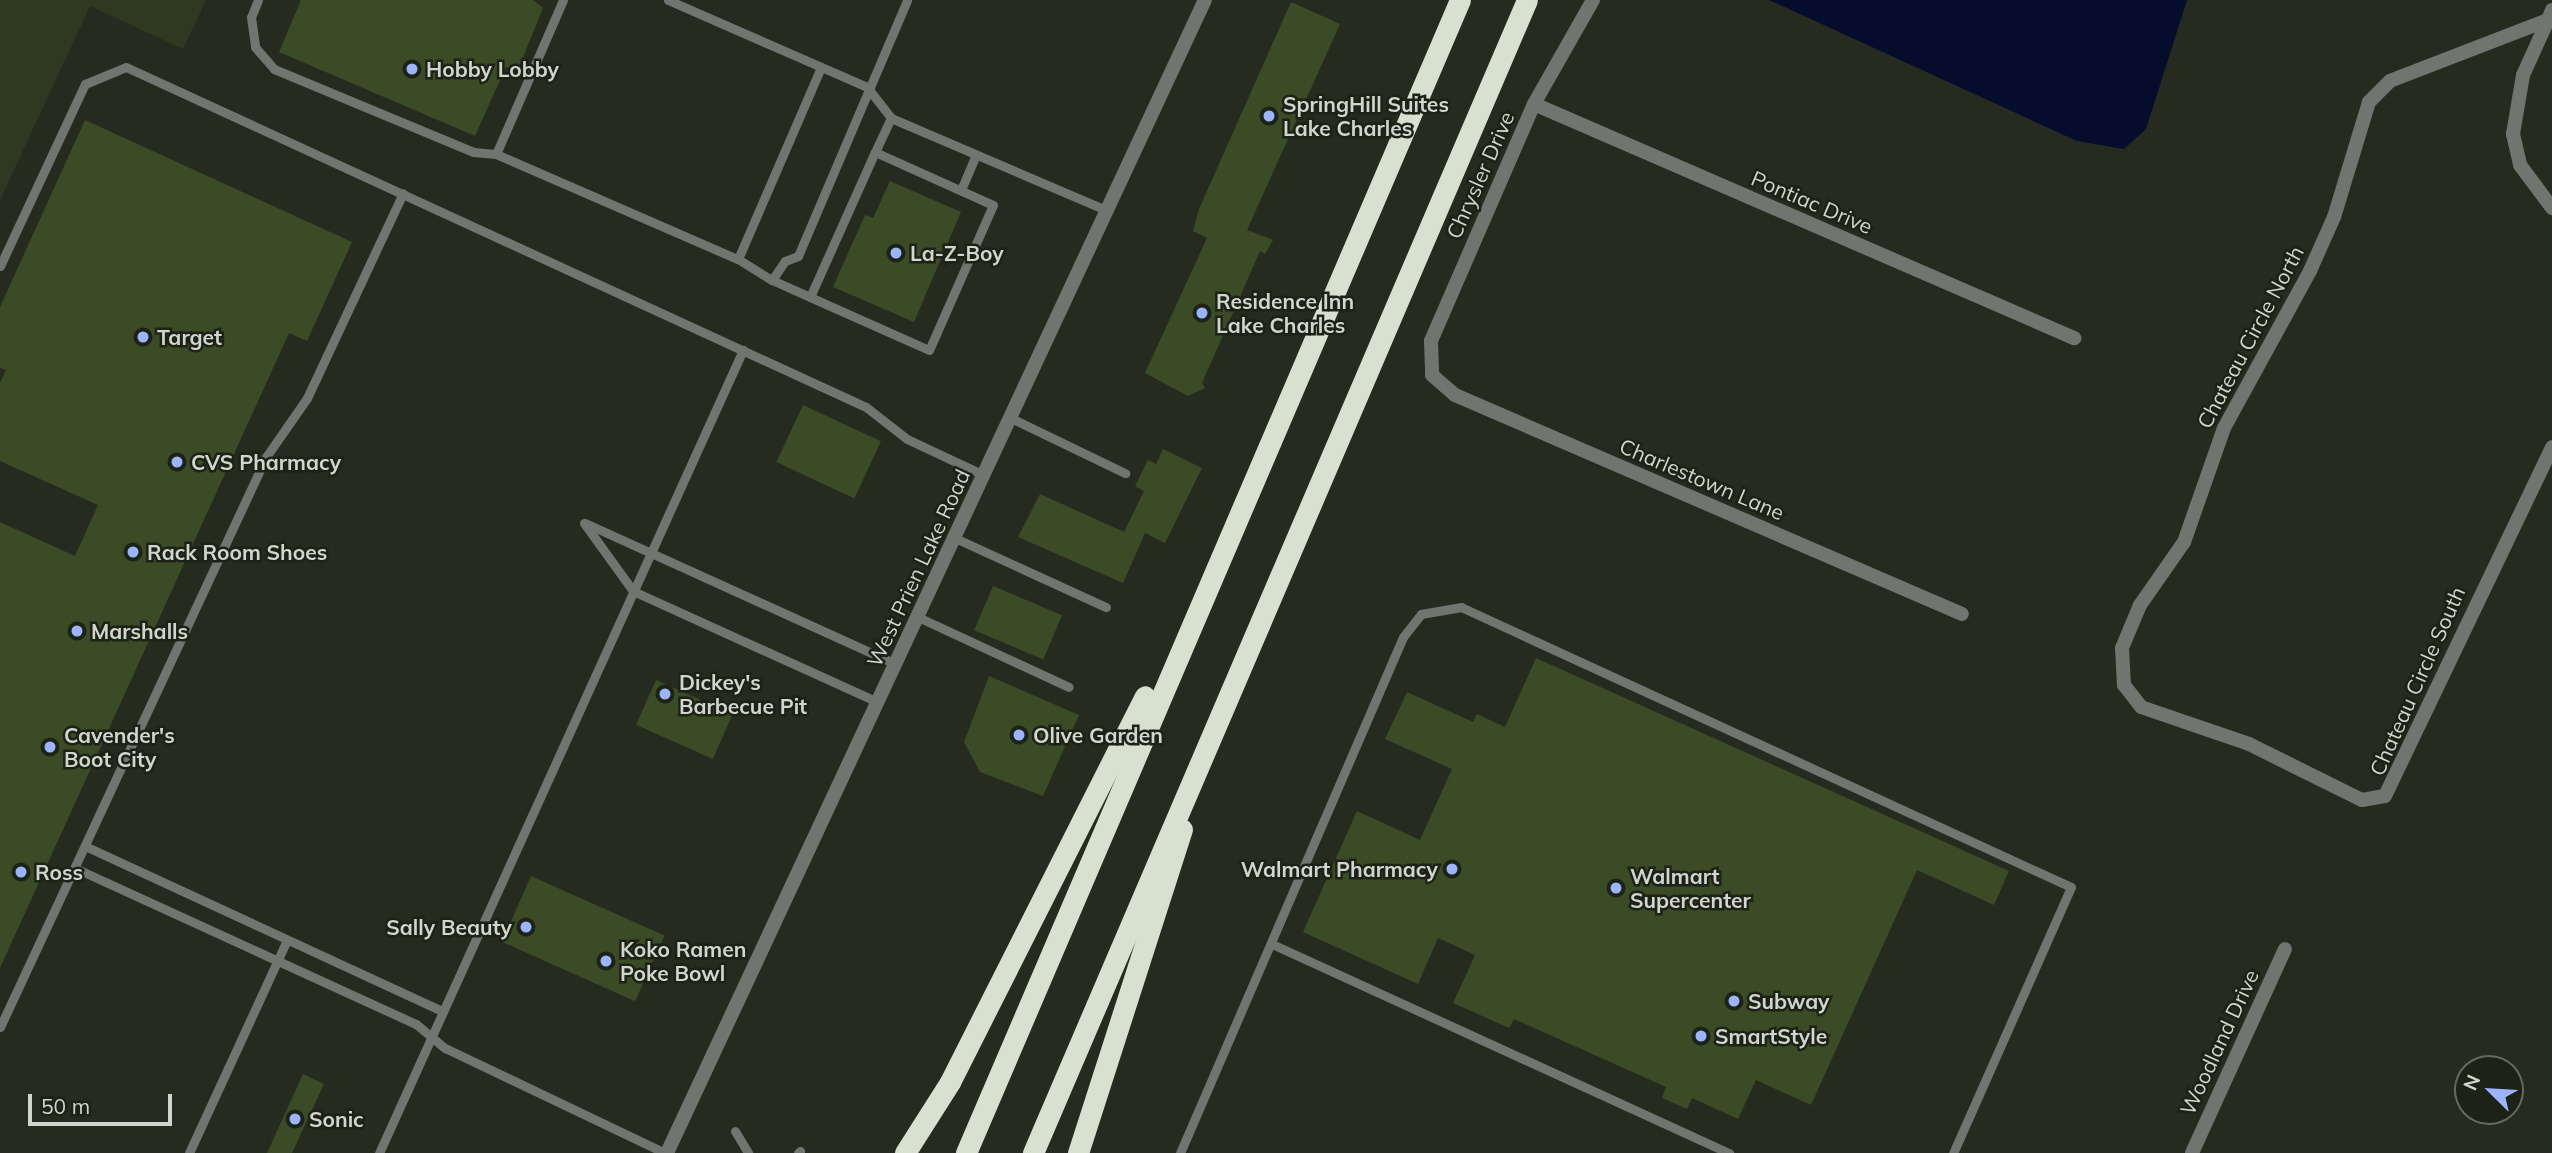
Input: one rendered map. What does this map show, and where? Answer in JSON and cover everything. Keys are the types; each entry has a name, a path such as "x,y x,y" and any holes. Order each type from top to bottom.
{"highway":[{"path":"966,1153 1238,509 1460,0"},
{"path":"1033,1153 1527,0"},
{"path":"905,1153 1000,988 1238,509"},
{"path":"1078,1153 1120,1010 1174,865 1191,783"}],"street":[{"name":"West Prien Lake Road","path":"666,1153 1205,0"},
{"name":"Chrysler Drive","path":"1432,375 1431,341 1534,104 1594,0"},
{"path":"2550,15 2524,75 2513,134 2520,165 2552,208"},
{"name":"Chateau Circle North","path":"2249,744 2141,707 2124,685 2122,648 2140,605 2184,542 2224,428 2310,271 2334,217 2369,102 2390,81 2550,15"},
{"name":"Pontiac Drive","path":"1534,104 2074,338"},
{"name":"Charlestown Lane","path":"1432,375 1455,395 1962,614"},
{"name":"Chateau Circle South","path":"2249,744 2362,800 2394,789 2552,447"},
{"name":"Woodland Drive","path":"2192,1153 2285,949"}],"lane":[{"path":"258,0 250,17 255,47 274,69 473,152 496,155 738,259 772,280 929,350 993,205 875,152"},
{"path":"496,155 564,0"},
{"path":"668,0 867,87 891,118 1108,211"},
{"path":"772,280 798,256 867,87 906,0"},
{"path":"0,266 85,84 126,67 866,407 907,439 984,475"},
{"path":"738,259 821,67"},
{"path":"810,297 891,118"},
{"path":"961,190 976,155"},
{"path":"0,1027 266,457 307,398 402,193"},
{"path":"379,1153 743,350"},
{"path":"1011,418 1125,473"},
{"path":"878,702 634,591 584,523 652,551 896,664"},
{"path":"955,538 1106,607"},
{"path":"1180,1153 1403,637 1420,614 1461,607 2071,887 1953,1153"},
{"path":"918,617 1069,687"},
{"path":"85,846 442,1010"},
{"path":"75,869 277,961 666,1153"},
{"path":"189,1153 286,940"},
{"path":"1272,944 1729,1153"},
{"path":"735,1131 748,1153"}],"green space":[{"path":"0,0 206,0 183,49 90,6 0,200"}],"water":[{"path":"1769,0 2187,0 2146,129 2124,149 2077,141"}],"building":[{"name":"Hobby Lobby","path":"301,0 533,0 543,8 517,72 506,67 475,136 279,52"},
{"path":"1291,2 1340,24 1247,230 1273,240 1265,254 1260,251 1202,383 1205,388 1188,396 1145,373 1207,238 1193,231 1199,209"},
{"name":"Target","path":"85,120 352,242 307,341 289,333 0,968 0,522 75,556 98,505 0,461 0,383 6,370 0,368 0,307"},
{"name":"La-Z-Boy","path":"890,181 961,212 914,322 833,287 865,215 873,218"},
{"path":"803,405 881,441 854,498 776,462"},
{"path":"1163,449 1202,468 1165,543 1145,533 1123,583 1018,537 1040,494 1124,532 1144,491 1135,486 1148,460 1156,464"},
{"path":"993,586 1062,615 1043,659 974,630"},
{"name":"Walmart Supercenter","path":"1536,658 2009,871 1994,905 1917,870 1811,1105 1756,1080 1738,1119 1692,1098 1687,1109 1662,1098 1666,1087 1514,1019 1509,1028 1453,1003 1475,955 1438,938 1418,984 1303,932 1357,811 1420,840 1452,769 1385,739 1407,692 1473,722 1477,714 1505,727"},
{"name":"Olive Garden","path":"989,676 1079,715 1043,796 980,772 964,742"},
{"path":"656,680 733,714 713,759 636,725"},
{"path":"531,876 664,935 635,1001 502,942"},
{"name":"Sonic","path":"303,1074 324,1084 292,1153 267,1153"}],"place":[{"name":"Hobby Lobby","path":"412,69"},
{"name":"SpringHill Suites Lake Charles","path":"1269,116"},
{"name":"La-Z-Boy","path":"896,253"},
{"name":"Residence Inn Lake Charles","path":"1202,313"},
{"name":"Target","path":"143,337"},
{"name":"CVS Pharmacy","path":"177,462"},
{"name":"Rack Room Shoes","path":"133,552"},
{"name":"Marshalls","path":"77,631"},
{"name":"Dickey's Barbecue Pit","path":"665,694"},
{"name":"Olive Garden","path":"1019,735"},
{"name":"Cavender's Boot City","path":"50,747"},
{"name":"Walmart Pharmacy","path":"1452,869"},
{"name":"Ross","path":"21,872"},
{"name":"Walmart Supercenter","path":"1616,888"},
{"name":"Sally Beauty","path":"526,927"},
{"name":"Koko Ramen Poke Bowl","path":"606,961"},
{"name":"Subway","path":"1734,1001"},
{"name":"SmartStyle","path":"1701,1036"},
{"name":"Sonic","path":"295,1119"}]}
